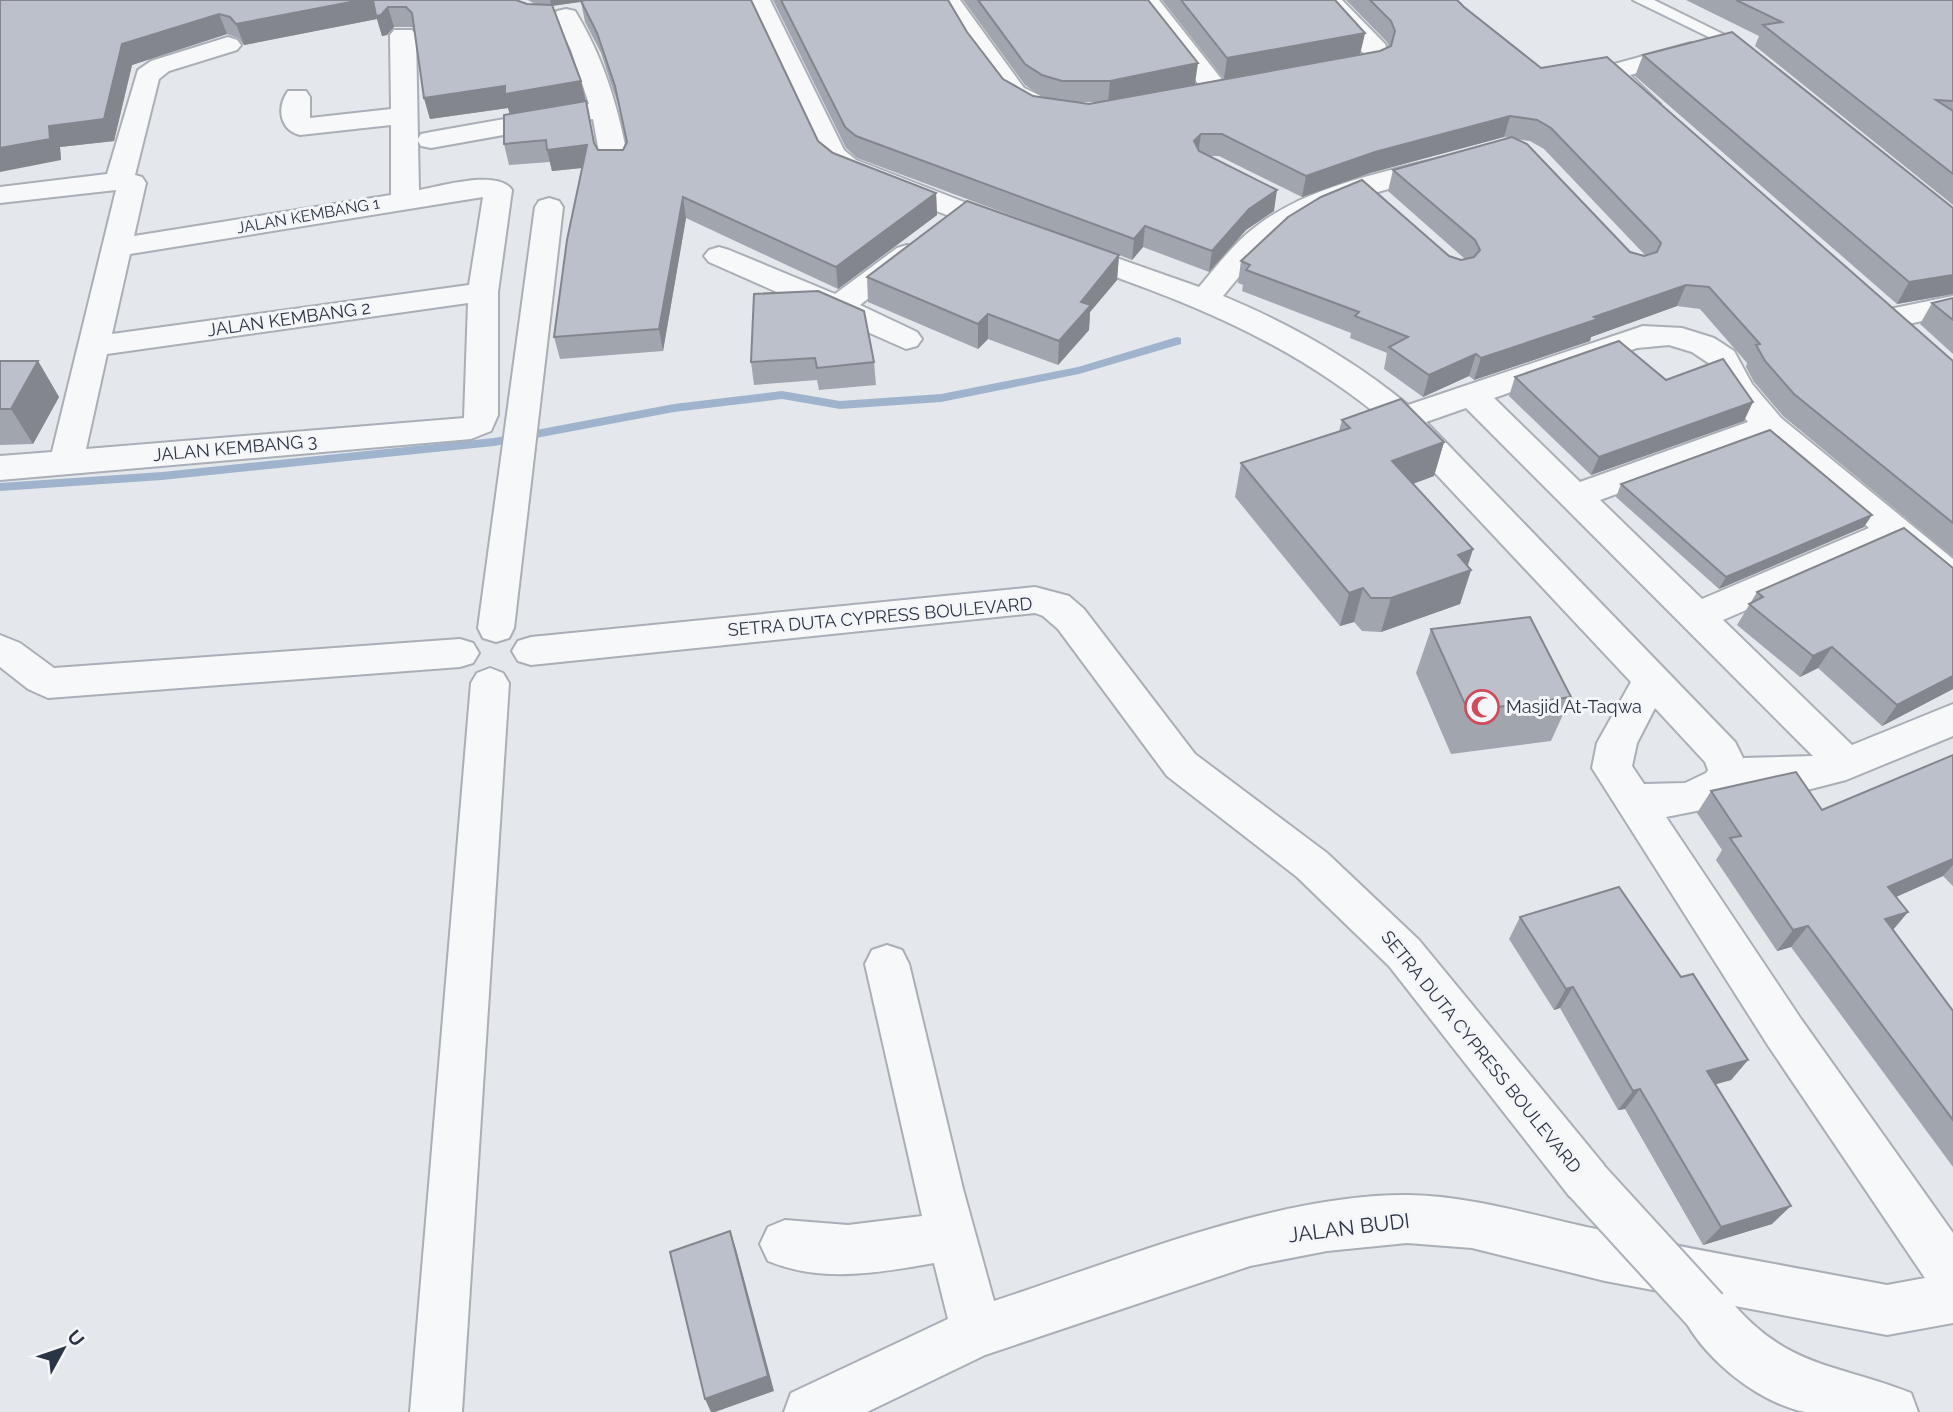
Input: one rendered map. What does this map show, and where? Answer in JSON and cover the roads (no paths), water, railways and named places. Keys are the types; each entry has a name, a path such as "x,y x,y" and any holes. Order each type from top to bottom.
{"street":[{"path":"758,0 831,154 846,166 945,226 1032,238 1205,298 1300,342 1366,384 1403,418 1652,679 1721,753 1730,774"},
{"path":"948,0 1015,94 1039,107 1077,114"},
{"path":"1146,0 1218,92"},
{"path":"1311,75 1364,65 1377,57 1376,49 1328,0"},
{"path":"567,14 606,110 615,164"},
{"path":"403,35 405,199"},
{"path":"1666,121 1615,76 1616,71 1729,41 1751,58"},
{"path":"119,181 147,76 160,66 228,45"},
{"path":"1192,97 1245,87"},
{"path":"297,97 296,125 300,127 403,116"},
{"path":"430,140 606,110"},
{"path":"1205,298 1268,231 1301,211 1374,197 1466,159"},
{"path":"0,195 119,181 132,183 66,462"},
{"name":"JALAN KEMBANG 1","path":"118,247 491,187 498,190 483,292"},
{"path":"1266,194 1301,211"},
{"path":"496,628 549,207"},
{"path":"838,307 945,226"},
{"path":"719,256 906,339"},
{"name":"JALAN KEMBANG 2","path":"94,346 483,292"},
{"name":"JALAN KEMBANG 3","path":"0,468 471,428 479,423 482,415 483,292"},
{"path":"1922,346 1881,309 1953,304"},
{"path":"1403,418 1634,338 1671,335 1703,345 1723,358 1738,388 1769,426 1893,532 1953,579"},
{"path":"1472,395 1846,764"},
{"path":"1573,497 1769,426"},
{"path":"1696,617 1893,532"},
{"name":"SETRA DUTA CYPRESS BOULEVARD","path":"531,651 1035,600 1056,606 1071,619 1181,765 1312,865 1404,953 1587,1181 1744,1352 1766,1368 1806,1386 1892,1412"},
{"path":"0,649 17,657 31,673 48,682 475,668 510,678 526,666 531,651 528,638 515,629 496,628 480,632 466,641 475,668 436,1412"},
{"path":"1652,679 1617,743 1612,768 1785,1033 1953,1276"},
{"path":"1730,774 1807,774 1846,764 1953,719"},
{"path":"1632,800 1687,802 1721,785 1730,774"},
{"path":"887,964 977,1332"},
{"name":"JALAN BUDI","path":"810,1412 977,1332 1250,1242 1327,1227 1407,1219 1472,1224 1605,1256 1887,1310 1953,1298"},
{"path":"785,1244 817,1251 854,1251 952,1236"}],"lane":[{"path":"1641,0 1729,41"}],"waterway":[{"path":"0,487 162,476 494,442 674,408 782,395 840,405 941,398 1079,370 1177,341"}],"place":[{"name":"Masjid At-Taqwa","path":"1482,707"}]}
